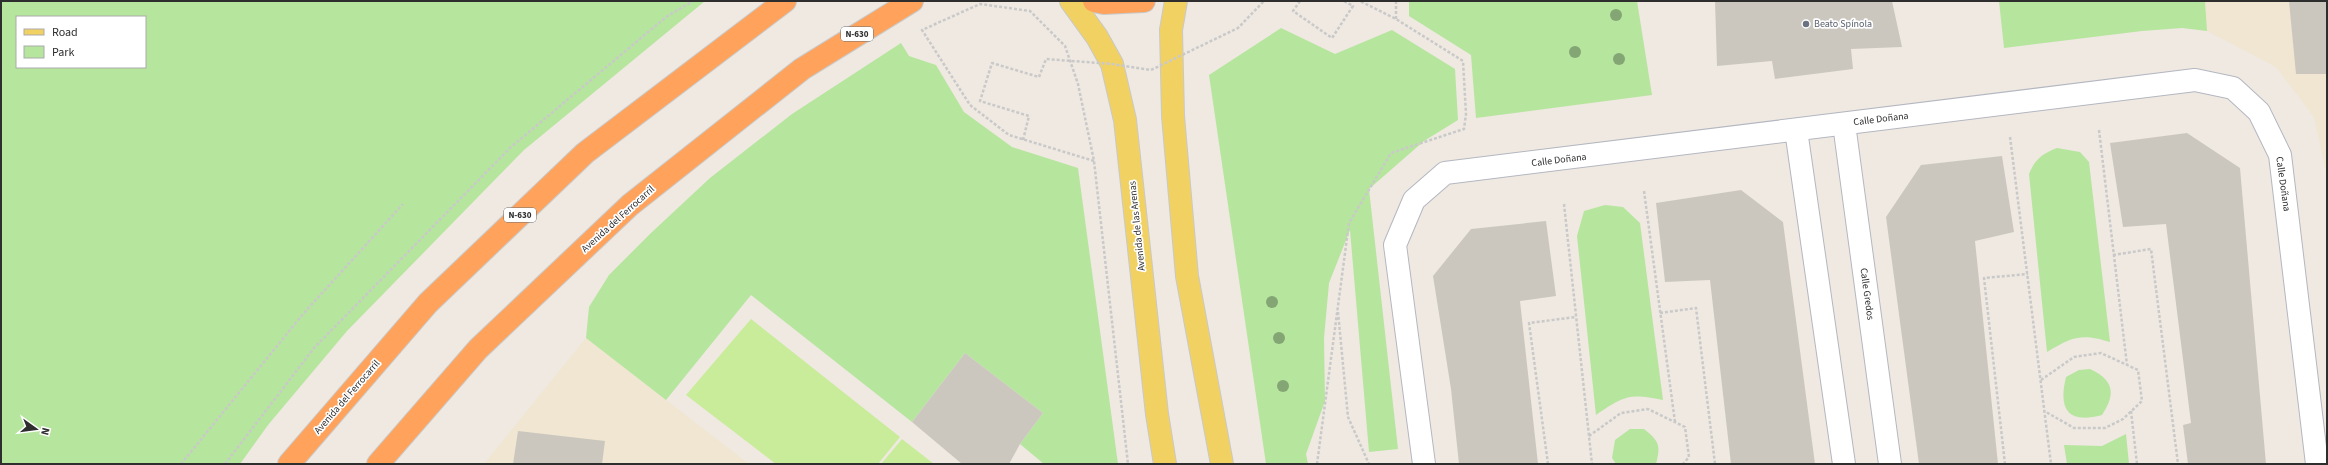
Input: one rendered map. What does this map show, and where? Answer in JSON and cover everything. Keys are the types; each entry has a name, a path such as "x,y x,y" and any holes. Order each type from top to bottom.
{"highway":[{"name":"Avenida del Ferrocarril","path":"289,464 428,303 585,152 785,1"},
{"name":"Avenida del Ferrocarril","path":"378,464 478,349 630,205 802,69 912,1"},
{"path":"1094,1 1104,3 1144,1"}],"main road":[{"name":"Avenida de las Arenas","path":"1071,1 1097,37 1112,64 1126,120 1157,414 1165,464"},
{"path":"1176,1 1171,30 1174,116 1187,276 1222,464"}],"street":[{"name":"Calle Doñana","path":"1424,464 1395,245 1414,200 1445,173 2195,80 2232,88 2259,112 2280,155 2317,464"},
{"name":"Calle Gredos","path":"1844,124 1890,464"},
{"path":"1796,130 1844,464"}],"path":[{"path":"225,464 314,348 511,147 666,17 693,1"},
{"path":"1023,140 1029,116 980,101 992,63 1039,77 1046,59 1112,64 1151,70 1238,28 1264,1"},
{"path":"1300,1 1293,11 1332,38 1353,6 1344,1"},
{"path":"1317,464 1349,223 1392,153 1464,129 1466,114 1463,61 1396,19 1360,1"},
{"path":"1396,1 1396,19"},
{"path":"1094,161 1009,135 970,105 922,30 980,4 1030,11 1065,46 1078,84 1094,161 1128,464"},
{"path":"2098,130 2127,365"},
{"path":"2010,137 2046,412 2051,464"},
{"path":"1644,190 1675,422"},
{"path":"181,464 302,314 403,204"},
{"path":"1564,204 1592,464"},
{"path":"2114,255 2151,249 2178,464"},
{"path":"2005,464 1984,278 2028,274"},
{"path":"1338,307 1348,417 1370,464"},
{"path":"1660,313 1696,308 1715,464"},
{"path":"1548,464 1529,323 1576,317"},
{"path":"2041,380 2074,356 2101,352 2138,370 2142,401 2123,419 2105,428 2074,428 2046,412"},
{"path":"1589,437 1621,413 1648,409 1685,427 1689,458 1682,464"},
{"path":"2131,411 2137,464"}],"shaded area":[{"path":"2205,1 2327,1 2327,176 2314,117 2276,67 2207,31"},
{"path":"586,338 749,464 484,464"}],"green space":[{"path":"1,1 705,1 524,150 347,331 268,425 240,464 1,464"},
{"path":"1409,1 1637,1 1652,95 1476,118 1471,55 1409,16"},
{"path":"1999,1 2205,1 2207,31 2182,28 2142,31 2004,48"},
{"path":"1281,28 1335,54 1392,30 1455,69 1458,120 1424,141 1369,189 1398,449 1369,452 1350,230 1329,283 1324,338 1325,401 1306,454 1308,464 1266,464 1209,75"},
{"path":"901,43 909,56 936,65 964,112 1012,147 1078,168 1118,464 1044,464 1020,444 1043,413 965,353 912,422 751,295 666,400 586,338 589,307 609,275 651,233 710,178 792,114"},
{"path":"2057,148 2080,152 2089,162 2110,342 2084,337 2077,338 2063,343 2047,352 2029,174 2034,164 2040,158 2047,152"},
{"path":"1605,205 1623,207 1640,223 1663,400 1642,397 1627,398 1596,415 1577,236 1584,211"},
{"path":"751,319 900,437 878,464 776,464 686,395"},
{"path":"2090,369 2104,378 2108,383 2111,394 2102,415 2081,418 2068,412 2065,406 2063,398 2066,377 2079,370"},
{"path":"1630,429 1644,429 1656,440 1658,444 1658,452 1656,464 1616,464 1612,458 1615,440"},
{"path":"2126,434 2129,464 2067,464 2064,445 2102,446"},
{"path":"902,439 934,464 881,464"}],"building":[{"name":"Beato Spínola","path":"1715,1 1892,1 1902,47 1851,49 1853,69 1775,79 1772,61 1717,66"},
{"path":"2289,1 2327,1 2327,74 2296,74"},
{"path":"2187,133 2240,168 2266,464 2188,464 2183,425 2191,423 2166,224 2123,227 2110,143"},
{"path":"2002,156 2014,232 1975,241 1998,464 1919,464 1886,217 1921,165"},
{"path":"1741,190 1783,222 1815,464 1731,464 1710,280 1665,282 1656,203"},
{"path":"1546,221 1556,296 1520,301 1538,464 1459,464 1451,389 1433,276 1471,229"},
{"path":"965,353 1043,413 1020,444 1009,464 962,464 912,422"},
{"path":"518,431 605,441 602,464 513,464"}],"place":[{"name":"Beato Spínola","path":"1806,24"}]}
